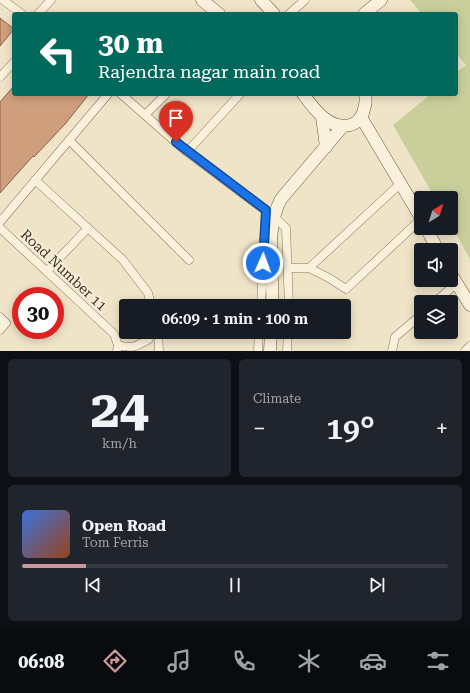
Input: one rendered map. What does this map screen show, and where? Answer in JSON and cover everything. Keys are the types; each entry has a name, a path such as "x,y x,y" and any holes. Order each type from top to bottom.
{"main road":[{"path":"202,0 217,12"},
{"path":"261,0 272,12"},
{"path":"366,12 381,0"},
{"path":"305,96 322,117 332,124 343,126 352,125 361,117 366,102 365,96"},
{"path":"322,117 326,147"},
{"path":"361,117 414,206"},
{"path":"272,299 271,217 281,199 343,126"},
{"path":"458,286 470,305"},
{"path":"270,351 271,339"}],"street":[{"path":"3,0 19,12"},
{"path":"40,12 51,0"},
{"path":"291,12 305,0"},
{"path":"0,77 12,64"},
{"path":"0,222 106,96"},
{"path":"123,96 187,152 286,228 289,299"},
{"path":"145,115 164,96"},
{"path":"187,152 238,96"},
{"path":"69,140 189,260"},
{"path":"35,180 123,260 148,293 149,299"},
{"path":"309,268 401,183"},
{"path":"262,299 271,217"},
{"path":"288,268 309,268 346,289 414,225"},
{"name":"Road Number 11","path":"0,228 114,334 118,348"},
{"path":"47,272 88,228"},
{"path":"441,295 447,287"},
{"path":"0,317 6,324 0,330"},
{"path":"392,351 395,337 414,321"},
{"path":"118,348 128,348 149,339"},
{"path":"158,339 159,351"},
{"path":"258,351 259,339"},
{"path":"287,351 288,339"},
{"path":"465,351 470,346"}],"green space":[{"path":"410,0 470,0 470,259 457,235 458,235 458,191 431,191 393,125 429,96 458,96 458,71 466,65 458,55 458,12 420,12"}],"building":[{"path":"0,18 12,27 12,31 0,46"},
{"path":"12,88 12,96 87,96 66,123 34,157 33,156 0,193 0,102"}],"route":[{"path":"176,142 187,152 266,210 263,263"}]}
